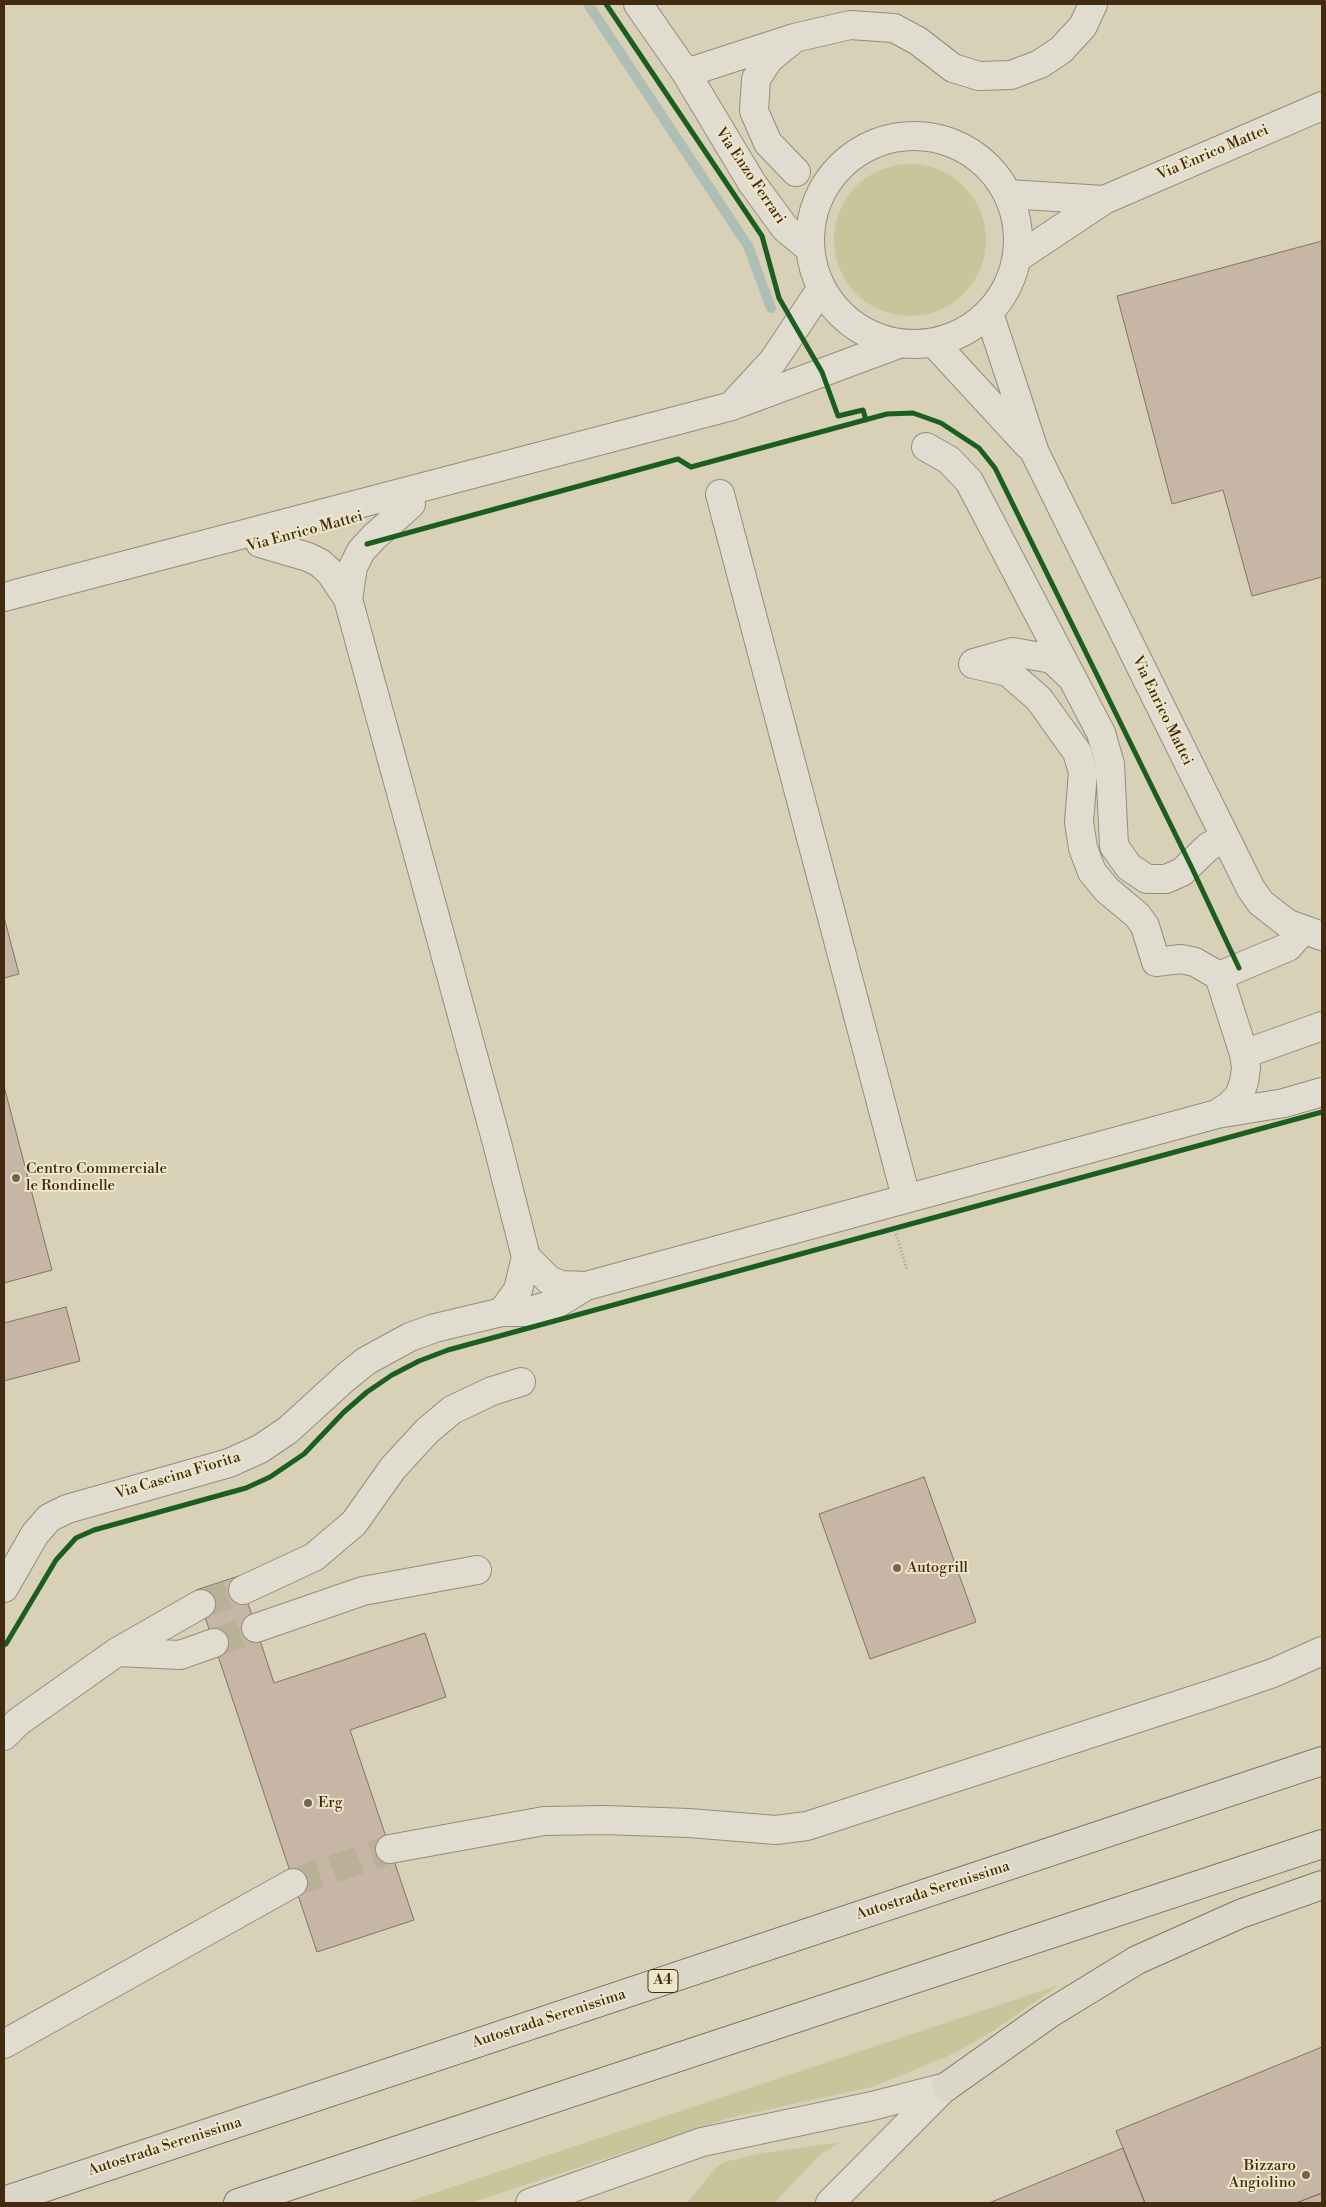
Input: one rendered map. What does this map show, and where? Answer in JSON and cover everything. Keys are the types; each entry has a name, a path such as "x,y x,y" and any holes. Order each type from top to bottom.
{"highway":[{"name":"Autostrada Serenissima","path":"4,2201 1322,1761"},
{"path":"238,2203 1322,1844"},
{"path":"946,2087 1049,2014 1137,1960 1240,1914 1322,1885"}],"street":[{"name":"Via Enzo Ferrari","path":"638,4 686,73 752,183 785,228 809,248"},
{"path":"686,73 794,38 850,25 894,28 918,41 953,68 979,76 1011,75 1040,64 1061,50 1083,26 1093,4"},
{"path":"794,38 769,59 756,79 754,111 768,143 796,172"},
{"name":"Via Enrico Mattei","path":"1017,258 1104,200 1322,106"},
{"name":"Via Enzo Ferrari","path":"715,122 748,151 780,168 829,179"},
{"path":"922,136 957,145 986,165 1008,194 1017,225 1017,258 1007,288 989,313 964,332 934,343 899,344 868,334 840,315 821,289 813,269 809,248 811,224 817,200 829,179 854,154 887,139 922,136"},
{"name":"Via Enrico Mattei","path":"1008,194 1104,200"},
{"path":"732,406 773,361 821,289"},
{"name":"Via Enrico Mattei","path":"989,313 1035,453 1224,838 1251,889 1261,903 1288,924 1312,933"},
{"name":"Via Enrico Mattei","path":"934,343 1035,453"},
{"name":"Via Enrico Mattei","path":"4,597 732,406 899,344"},
{"name":"Via Enrico Mattei","path":"4,602 100,585 411,504 601,440"},
{"path":"926,447 950,460 969,481 1101,733 1110,764 1114,846 1129,867 1147,879 1166,879 1182,872 1208,847 1224,838"},
{"path":"720,494 906,1198"},
{"path":"348,599 353,567 361,551 411,504"},
{"path":"260,544 308,557 320,563 330,572 348,599 526,1257 518,1290 502,1312"},
{"path":"1074,680 1052,660 1013,652 973,664 1008,672 1039,699 1077,752 1084,772 1080,822 1083,848 1092,872 1107,890 1137,915 1145,926 1156,962 1181,959 1195,962 1219,976 1244,1054 1246,1068 1239,1096 1217,1114"},
{"path":"1219,976 1288,948 1312,933"},
{"path":"1244,1054 1322,1026"},
{"path":"526,1257 549,1280 561,1285 586,1286 1217,1114 1284,1103 1322,1092"},
{"name":"Via Cascina Fiorita","path":"4,1588 41,1525 58,1512 229,1463 260,1449 288,1430 345,1378 385,1349 435,1328 502,1312 526,1312 558,1303 586,1286"},
{"path":"243,1590 314,1557 354,1523 393,1468 427,1431 452,1410 492,1391 522,1382"},
{"path":"256,1628 362,1591 477,1570"},
{"path":"4,1736 18,1722 117,1652 201,1604"},
{"path":"117,1652 180,1654 214,1643"},
{"path":"390,1849 544,1821 605,1820 689,1823 776,1830 807,1826 1218,1692 1273,1673 1322,1651"},
{"path":"4,2044 293,1883"},
{"path":"530,2203 702,2142 872,2106 946,2087"},
{"path":"830,2203 946,2087"}],"path":[{"path":"895,1229 907,1270"}],"shaded area":[{"path":"910,164 925,165 939,170 964,186 980,211 985,225 985,255 980,269 964,294 939,310 925,315 910,316 895,315 881,310 856,294 840,269 835,255 834,240 835,225 840,211 856,186 881,170 895,165"},
{"path":"1059,1985 993,2031 953,2054 872,2087 729,2118 470,2203 404,2203"},
{"path":"841,2142 821,2154 774,2203 687,2203 715,2169 724,2162 757,2154"}],"building":[{"path":"1322,241 1322,577 1252,596 1223,490 1172,504 1117,296"},
{"path":"4,917 19,974 4,978"},
{"name":"Centro Commerciale le Rondinelle","path":"4,1086 52,1270 4,1283"},
{"path":"66,1307 80,1361 4,1381 4,1323"},
{"name":"Autogrill","path":"924,1477 976,1622 870,1659 819,1514"},
{"path":"239,1576 274,1683 425,1633 446,1697 350,1730 414,1920 317,1952 196,1590"},
{"path":"1322,2047 1322,2193 1296,2203 1145,2203 1116,2131"},
{"path":"1123,2148 1145,2203 989,2203"},
{"path":"1322,2193 1322,2203 1296,2203"}],"waterway":[{"path":"588,4 748,246 771,308"}],"tunnel":[{"path":"201,1604 243,1590"},
{"path":"214,1643 256,1628"},
{"path":"293,1883 390,1849"}],"cycle path":[{"path":"606,4 762,236 779,298 822,372 838,416 863,410 866,420"},
{"path":"367,544 678,459 691,467 887,414 913,413 941,423 979,448 995,468 1191,866 1239,968"},
{"path":"4,1645 56,1560 76,1538 94,1530 246,1488 270,1477 304,1454 344,1412 367,1392 392,1375 419,1361 448,1350 1322,1112"}],"place":[{"name":"Centro Commerciale le Rondinelle","path":"16,1178"},
{"name":"Autogrill","path":"897,1568"},
{"name":"Erg","path":"308,1803"},
{"name":"Bizzaro Angiolino","path":"1306,2175"}]}
